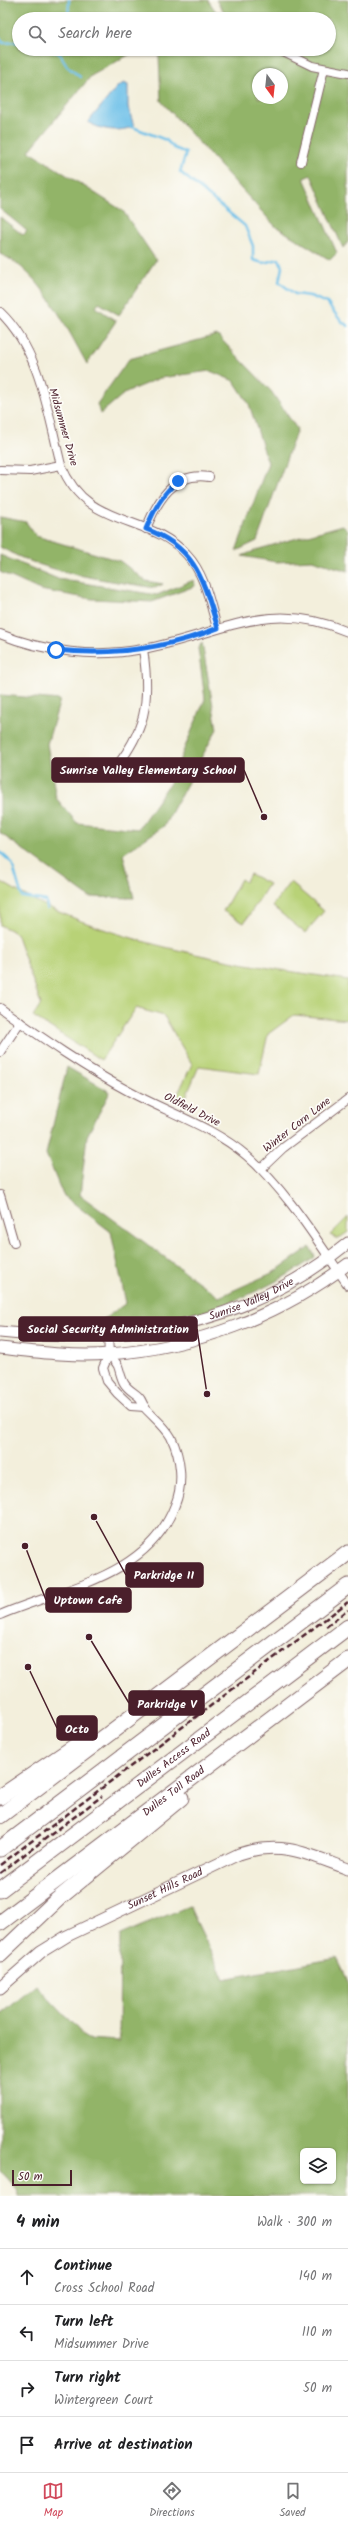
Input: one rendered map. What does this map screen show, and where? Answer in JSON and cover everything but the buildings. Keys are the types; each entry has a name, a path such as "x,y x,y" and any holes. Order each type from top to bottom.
{"highway":[{"path":"0,1816 348,1553"},
{"path":"0,1849 348,1586"},
{"name":"Dulles Access Road","path":"0,1890 348,1627"},
{"path":"0,1797 230,1642"},
{"name":"Dulles Toll Road","path":"0,1923 348,1660"},
{"path":"0,1954 58,1899 307,1691"}],"main road":[{"name":"Sunrise Valley Drive","path":"0,1332 63,1337 108,1336 161,1329 220,1314 284,1286 329,1258 348,1243"},
{"name":"Sunrise Valley Drive","path":"0,1348 109,1354 197,1338 245,1323 282,1306 348,1264"},
{"name":"Sunset Hills Road","path":"0,1988 41,1952 67,1936 239,1854 269,1847 286,1847 348,1869"}],"street":[{"path":"293,56 324,70 348,73"},
{"path":"301,162 324,70"},
{"name":"Midsummer Drive","path":"0,312 16,329 31,357 61,465 69,480 88,503 115,518 146,529 178,546 195,565 204,585 218,628"},
{"path":"0,470 30,471 61,465"},
{"path":"146,529 153,513 164,495 174,485 192,476 209,477"},
{"path":"0,634 33,645 70,651 103,653 143,650 177,642 246,620 282,616 317,621 348,632"},
{"path":"111,774 131,747 144,714 148,681 143,650"},
{"name":"Oldfield Drive","path":"0,1008 111,1081 209,1130 228,1142 261,1169 288,1201 348,1285"},
{"path":"0,1052 20,1022"},
{"name":"Winter Corn Lane","path":"261,1169 283,1148 348,1099"},
{"path":"0,1195 14,1243"},
{"path":"108,1336 109,1354 103,1368 107,1381 131,1406 144,1407"},
{"path":"0,1615 78,1587 105,1575 148,1547 164,1530 179,1496 181,1471 171,1437 162,1423 144,1407 141,1399 124,1384 118,1366 109,1354"}],"green space":[{"path":"0,0 208,0 216,12 12,12 12,56 127,56 91,76 29,151 123,211 156,260 119,315 99,303 96,307 116,321 87,364 61,317 40,287 28,273 15,262 0,254 0,217 23,235 27,231 0,209"},
{"path":"216,0 348,0 348,242 343,248 311,175 304,178 337,253 330,260 275,226 161,101 159,56 336,56 336,12 224,12"},
{"path":"217,335 271,391 297,429 257,541 236,551 268,463 249,404 234,381 210,371 160,378 126,392 100,414 97,404 129,359"},
{"path":"0,517 26,522 36,536 120,561 146,581 163,584 155,588 75,574 37,564 0,547"},
{"path":"343,525 348,530 348,571 312,560 276,562 242,556 259,549"},
{"path":"0,555 58,579 157,595 194,580 195,586 152,602 92,599 40,590 0,572"},
{"path":"202,643 217,729 164,826 123,854 134,898 89,897 0,833 0,695 60,700 47,744 56,798 77,823 138,829 170,783 205,699 198,648"},
{"path":"250,874 269,884 244,923 223,911 241,879 245,882"},
{"path":"0,881 39,903 80,921 123,936 213,958 348,980 348,1020 294,1015 268,1034 259,1074 199,1066 183,1104 175,1100 192,1064 164,1016 136,1008 101,1060 33,1016 41,1004 16,933 0,925"},
{"path":"290,882 324,911 305,933 272,906"},
{"path":"67,1067 110,1092 87,1136 80,1195 219,1297 274,1272 310,1247 315,1257 280,1279 239,1299 218,1307 176,1320 156,1324 89,1330 126,1303 111,1232 63,1195 46,1154"},
{"path":"348,1217 348,1232 338,1239 330,1235"},
{"path":"189,1906 224,1979 337,1958 348,1981 348,2196 18,2196 17,2190 0,2171 0,2015 36,1985 87,2039 119,2041 120,1935"}],"water":[{"path":"124,83 128,85 128,107 134,126 110,130 98,127 88,122 117,87"}],"waterway":[{"path":"68,12 69,0"},
{"path":"0,38 3,43 12,42"},
{"path":"61,56 67,66 80,77"},
{"path":"130,126 166,140 174,148 186,153 180,172 245,226 253,246 253,260 263,263 279,259 282,267 279,282 295,294 310,296 327,303 341,321 348,326"},
{"path":"0,852 12,863 22,897 46,901 47,909"}],"railway":[{"path":"0,1865 348,1602"},
{"path":"326,1627 348,1610"},
{"path":"0,1873 102,1796"}],"place":[{"name":"Sunrise Valley Elementary School","path":"264,817"},
{"name":"Social Security Administration","path":"207,1394"},
{"name":"Parkridge II","path":"94,1517"},
{"name":"Uptown Cafe","path":"25,1546"},
{"name":"Parkridge V","path":"89,1637"},
{"name":"Octo","path":"28,1667"}],"route":[{"path":"56,650 96,653 143,650 177,642 218,628 200,574 195,565 178,546 159,534 146,529 153,513 164,495 169,488 178,481"}]}
